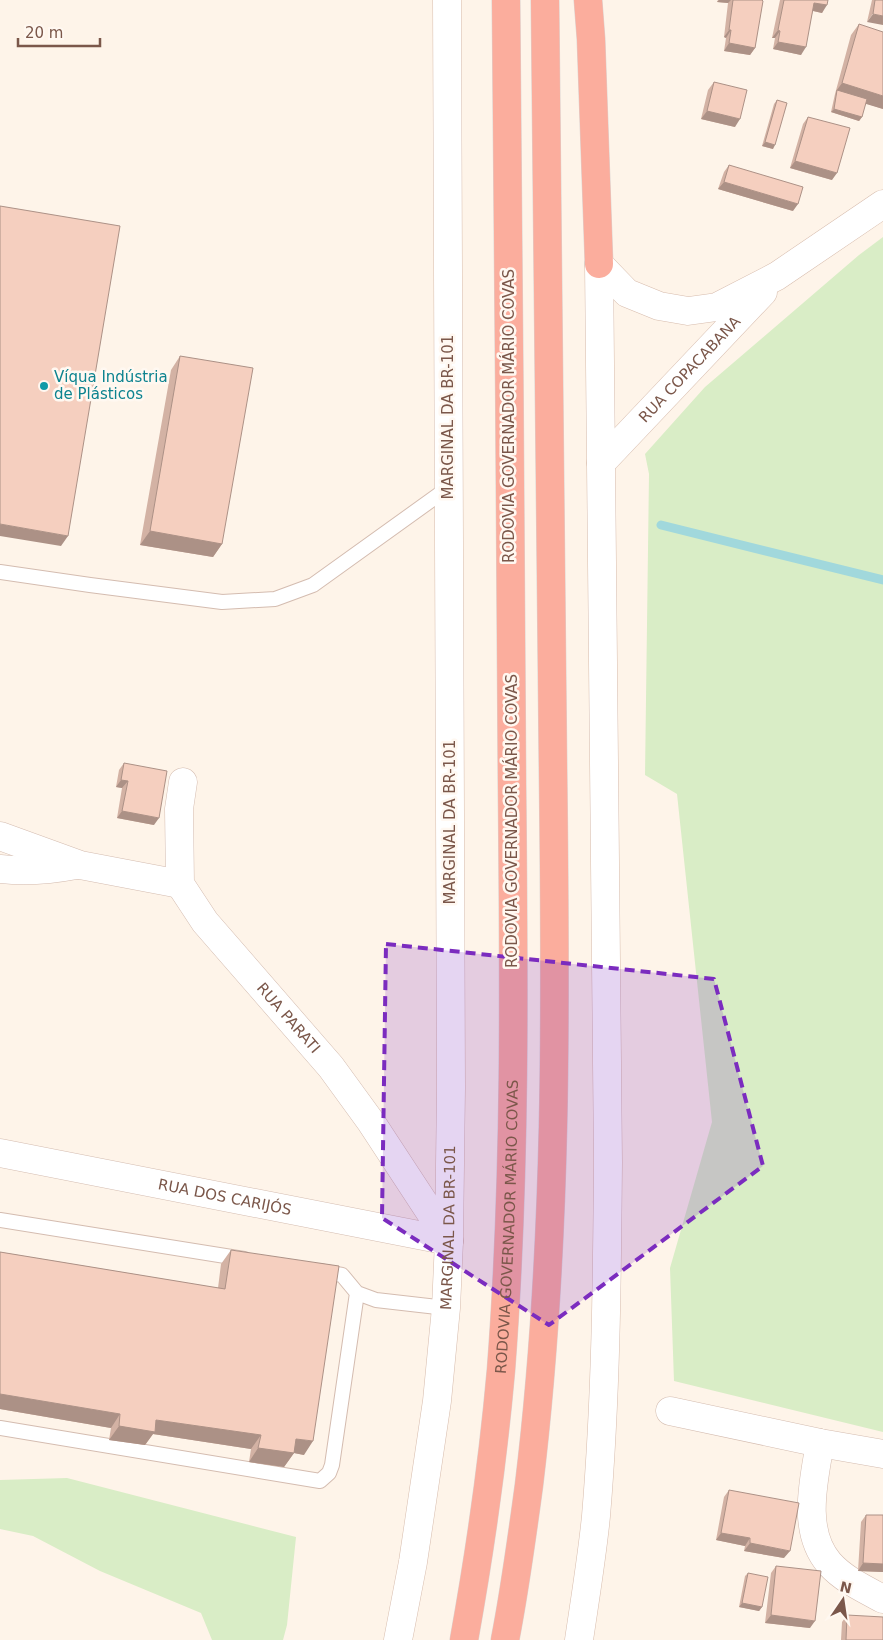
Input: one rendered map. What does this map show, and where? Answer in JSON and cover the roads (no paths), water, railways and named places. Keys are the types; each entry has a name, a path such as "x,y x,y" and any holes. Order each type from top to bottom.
{"highway":[{"name":"RODOVIA GOVERNADOR MÁRIO COVAS","path":"464,1640 488,1486 501,1371 510,1216 513,1078 513,904 506,0"},
{"path":"505,1640 534,1443 542,1351 554,1135 555,938 546,298 545,0"},
{"path":"588,0 599,264"}],"main road":[{"name":"MARGINAL DA BR-101","path":"398,1640 413,1562 437,1400 446,1308 449,1241 451,1088 447,0"},
{"name":"RUA COPACABANA","path":"599,264 627,293 659,306 688,311 717,307 778,276 883,204"},
{"path":"579,1640 596,1517 607,1305 599,264"},
{"name":"RUA COPACABANA","path":"601,463 778,276"},
{"path":"0,836 80,865 180,884 179,809 183,782"},
{"path":"0,869 32,871 80,865"},
{"name":"RUA PARATI","path":"180,884 205,922 331,1067 371,1122 449,1241"},
{"name":"RUA DOS CARIJÓS","path":"0,1154 449,1241"},
{"path":"670,1411 820,1443 883,1454"},
{"path":"820,1443 812,1496 812,1518 815,1536 821,1551 829,1563 850,1581 883,1599"}],"lane":[{"path":"0,572 90,586 222,602 275,598 314,585 448,488"},
{"path":"0,1220 254,1260"},
{"path":"303,1268 342,1274 357,1293 376,1300 446,1308"},
{"path":"0,1428 320,1481 329,1473 332,1465 357,1293"}],"waterway":[{"path":"661,525 883,580"}],"place":[{"name":"Víqua Indústria de Plásticos","path":"44,386"}]}
